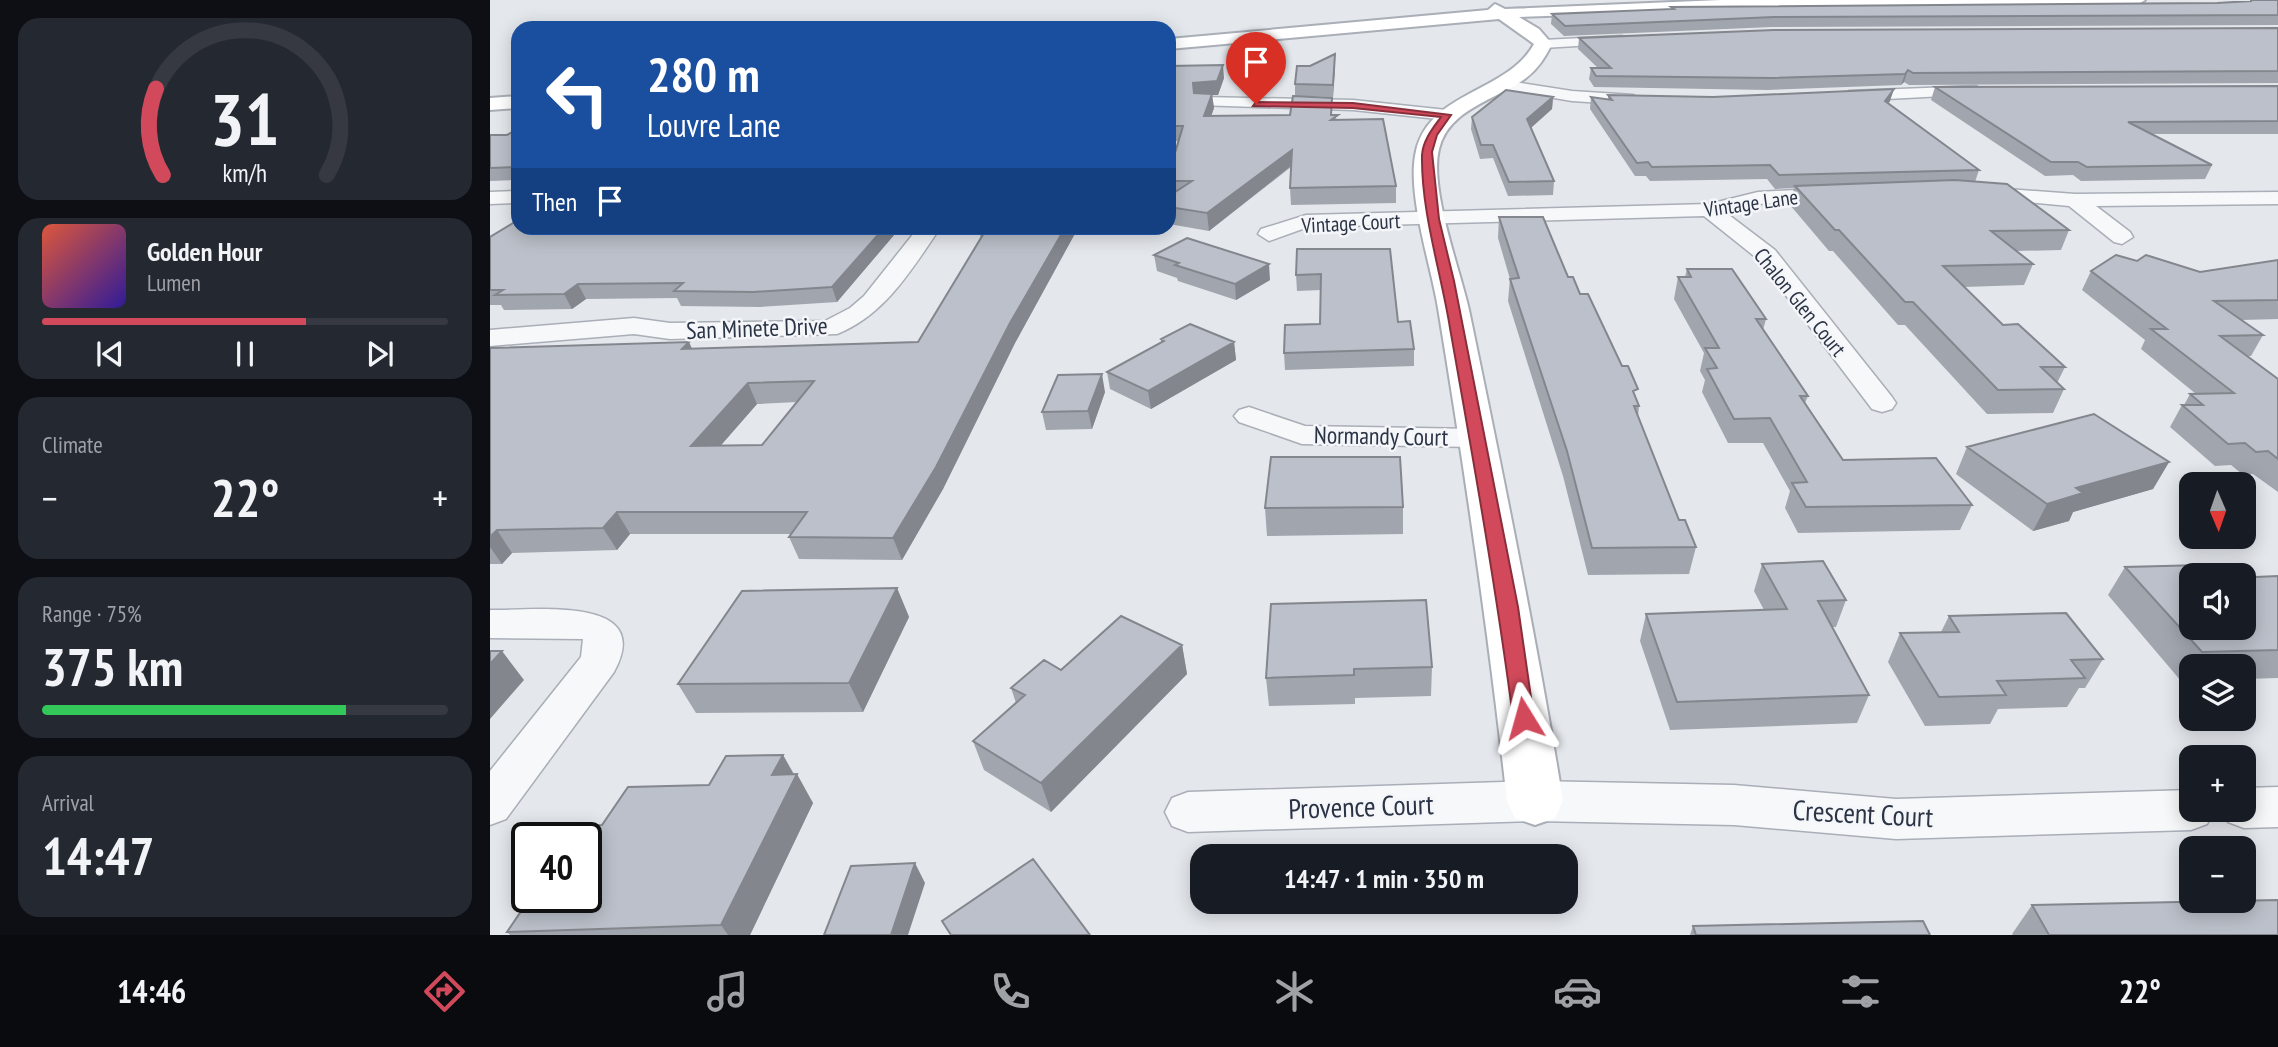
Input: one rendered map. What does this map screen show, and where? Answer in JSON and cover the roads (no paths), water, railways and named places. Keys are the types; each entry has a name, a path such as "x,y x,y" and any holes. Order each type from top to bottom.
{"main road":[{"path":"1176,36 1331,20 1493,8 1688,0"},
{"path":"1176,43 1493,8 2137,0"},
{"path":"1493,8 1543,44 1539,58 1501,85 1447,115 1433,135 1427,152 1434,219 1448,281 1508,607 1535,801"},
{"path":"490,97 511,95"},
{"path":"490,104 511,102"}],"street":[{"path":"1543,44 1637,39"},
{"path":"1501,85 1572,96 1645,100"},
{"path":"1828,97 1995,91"},
{"path":"1203,102 1353,106 1447,115"},
{"path":"1961,192 2075,200 2278,198"},
{"name":"Vintage Lane","path":"1434,219 1709,210 1758,198 1854,193"},
{"path":"490,198 511,197"},
{"path":"2075,200 2122,237"},
{"name":"Chalon Glen Court","path":"1709,210 1767,255 1882,403"},
{"name":"Vintage Court","path":"1269,234 1306,221 1434,219"},
{"name":"San Minete Drive","path":"490,338 591,332 623,338 670,331 812,330 844,324 862,313 923,235"},
{"name":"Normandy Court","path":"1249,416 1301,435 1475,438"},
{"path":"490,624 588,625 597,628 603,645 600,661 490,805"},
{"name":"Crescent Court","path":"1535,801 1734,805 1896,819 2179,810"},
{"name":"Provence Court","path":"1188,812 1535,801"},
{"path":"2256,808 2278,807"}]}
